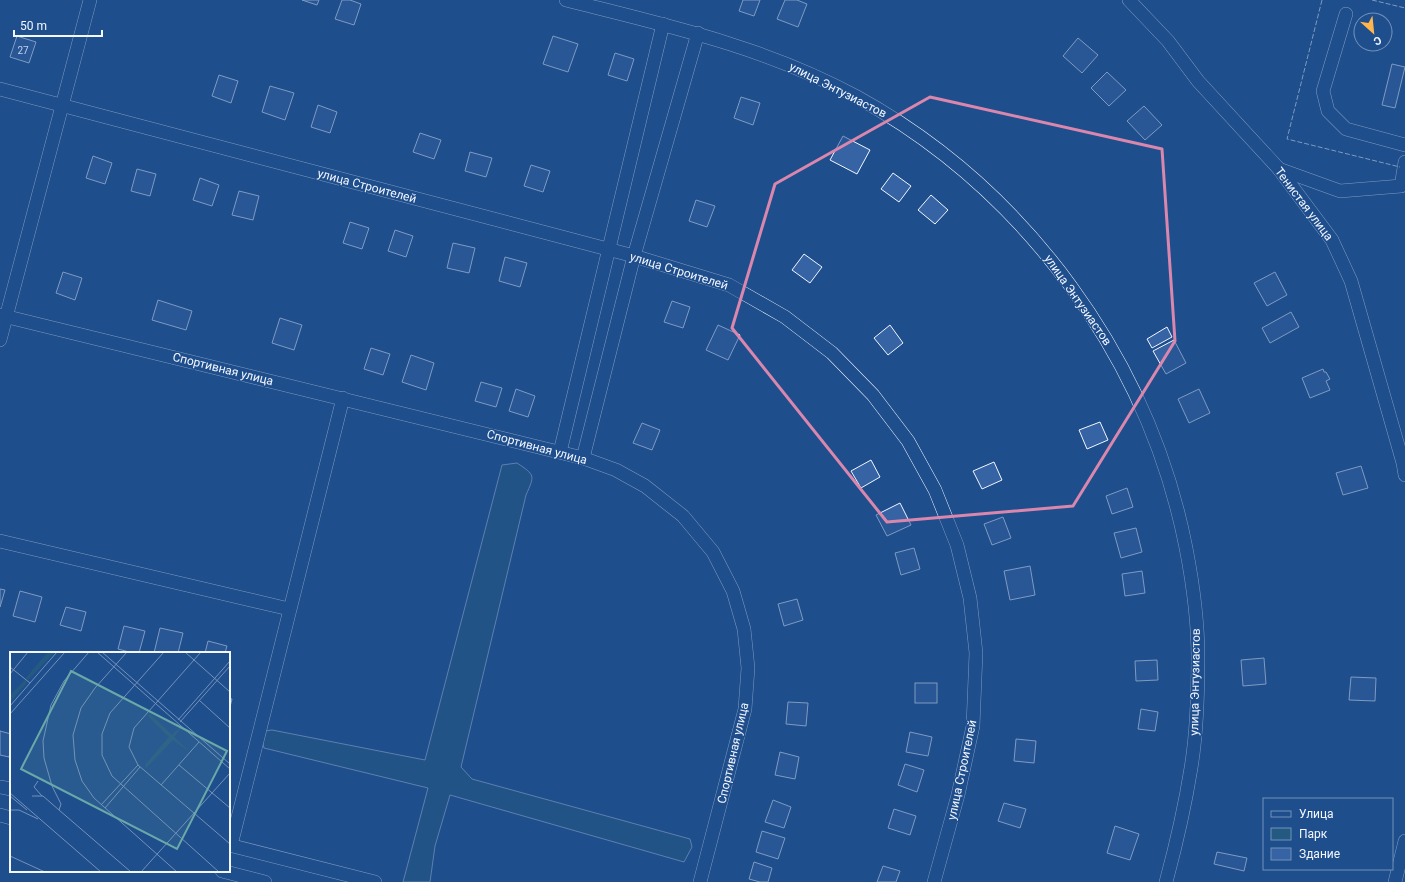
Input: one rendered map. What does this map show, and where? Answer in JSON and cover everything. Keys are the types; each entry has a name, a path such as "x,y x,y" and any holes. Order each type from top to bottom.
{"street":[{"path":"0,340 3,316 90,0"},
{"name":"улица Энтузиастов","path":"566,0 698,33 776,60 817,77 856,97 890,117 951,160 1001,204 1053,262 1096,322 1133,389 1154,436 1170,482 1183,534 1196,615 1198,655 1197,712 1192,767 1166,882"},
{"name":"Тенистая улица","path":"1130,0 1168,41 1198,81 1279,169 1332,240 1350,280 1403,463 1405,475"},
{"path":"1346,14 1323,91 1328,111 1346,129 1405,145"},
{"path":"560,452 610,250 663,24"},
{"path":"582,458 634,256 698,33"},
{"name":"улица Строителей","path":"0,89 634,256 729,286 785,317 832,353 878,400 908,440 935,490 957,545 970,598 976,652 973,726 958,795 934,882"},
{"path":"1279,169 1340,191 1401,186 1405,162"},
{"name":"Спортивная улица","path":"3,316 343,398 582,458 616,470 645,486 683,516 713,552 733,591 744,629 748,668 745,709 700,882"},
{"path":"343,398 230,845 374,882"},
{"path":"0,541 289,609"},
{"path":"0,787 10,790"},
{"path":"0,815 10,818"},
{"path":"1395,882 1405,841"},
{"path":"226,872 265,882"}],"highlighted area":[{"path":"930,97 1162,149 1175,341 1073,506 887,522 732,328 775,184"}],"green space":[{"path":"517,463 530,473 532,479 526,495 461,767 472,779 690,839 692,847 684,862 450,795 435,846 430,882 403,882 428,788 264,748 262,740 264,731 272,730 425,760 502,465"}],"building":[{"path":"302,0 319,0 317,5"},
{"path":"342,0 350,0 361,4 354,25 335,19"},
{"path":"743,0 760,0 754,16 739,11"},
{"path":"785,0 797,0 807,4 798,27 777,19"},
{"path":"17,36 36,42 29,63 10,57"},
{"path":"553,36 578,44 568,72 543,64"},
{"path":"1078,38 1098,55 1082,73 1063,56"},
{"path":"615,53 634,59 627,81 608,75"},
{"path":"1392,64 1405,67 1395,108 1382,105"},
{"path":"1107,72 1126,90 1109,106 1091,88"},
{"path":"219,75 238,81 231,103 212,96"},
{"path":"270,86 294,93 285,120 262,112"},
{"path":"741,97 760,103 753,125 734,118"},
{"path":"318,105 337,112 330,133 311,127"},
{"path":"1144,106 1162,125 1145,140 1127,121"},
{"path":"420,133 441,140 434,159 413,152"},
{"path":"843,136 870,150 857,174 830,160"},
{"path":"470,152 492,158 486,177 465,171"},
{"path":"93,156 112,163 105,184 86,178"},
{"path":"531,165 550,171 543,192 524,186"},
{"path":"137,169 156,174 150,196 131,191"},
{"path":"893,173 911,186 899,202 881,189"},
{"path":"200,178 219,185 212,206 193,200"},
{"path":"239,191 259,196 253,220 232,215"},
{"path":"931,195 948,210 935,224 918,210"},
{"path":"696,200 715,206 707,227 689,221"},
{"path":"350,222 369,228 362,249 343,243"},
{"path":"395,230 413,236 406,257 388,251"},
{"path":"453,243 475,248 469,273 447,268"},
{"path":"804,254 822,267 810,283 792,270"},
{"path":"505,257 527,263 520,287 499,281"},
{"path":"63,272 82,278 75,300 56,293"},
{"path":"1275,272 1287,295 1267,306 1254,283"},
{"path":"158,300 192,311 186,330 152,320"},
{"path":"672,301 690,307 683,328 664,322"},
{"path":"1291,312 1299,327 1270,343 1262,328"},
{"path":"280,318 302,325 294,350 272,343"},
{"path":"718,325 740,335 728,360 706,350"},
{"path":"890,325 903,343 888,355 874,338"},
{"path":"1167,327 1172,337 1152,348 1147,339"},
{"path":"1174,340 1186,363 1166,374 1153,351"},
{"path":"371,348 390,354 383,375 364,369"},
{"path":"411,355 434,363 426,390 402,382"},
{"path":"1323,369 1330,379 1326,381 1330,390 1310,398 1302,378"},
{"path":"481,382 502,388 496,407 475,401"},
{"path":"516,389 535,396 528,417 509,411"},
{"path":"1199,389 1210,413 1189,423 1178,399"},
{"path":"1100,422 1108,440 1087,449 1079,430"},
{"path":"642,423 660,430 652,450 633,443"},
{"path":"871,460 880,477 861,488 851,471"},
{"path":"994,462 1002,480 982,489 973,471"},
{"path":"1361,466 1368,488 1343,495 1336,473"},
{"path":"1127,488 1133,507 1112,514 1106,496"},
{"path":"900,503 911,525 887,536 876,515"},
{"path":"1003,517 1011,538 992,545 984,524"},
{"path":"1136,528 1142,552 1121,558 1114,533"},
{"path":"914,548 920,569 901,575 895,553"},
{"path":"1030,566 1035,595 1010,600 1004,571"},
{"path":"1142,571 1145,593 1125,596 1122,574"},
{"path":"0,589 5,590 0,607"},
{"path":"20,591 42,597 35,622 13,616"},
{"path":"797,599 803,620 784,626 778,604"},
{"path":"66,607 86,612 81,631 60,625"},
{"path":"124,626 145,631 139,652 129,652 118,649"},
{"path":"160,628 183,633 178,652 154,652"},
{"path":"208,641 227,646 225,652 205,652"},
{"path":"1264,658 1266,684 1243,686 1241,660"},
{"path":"1157,660 1158,680 1136,681 1135,661"},
{"path":"1351,677 1376,678 1375,701 1349,700"},
{"path":"915,683 937,683 937,703 915,703"},
{"path":"788,702 808,703 806,726 786,724"},
{"path":"1141,709 1158,712 1155,731 1138,729"},
{"path":"0,731 10,734 10,753 9,757 0,755"},
{"path":"910,732 932,737 928,756 906,752"},
{"path":"1016,739 1036,741 1034,763 1014,761"},
{"path":"780,752 799,757 795,779 775,775"},
{"path":"905,764 924,770 917,792 898,785"},
{"path":"773,800 791,807 784,828 765,822"},
{"path":"1004,803 1026,809 1020,828 998,821"},
{"path":"894,809 916,816 910,835 888,828"},
{"path":"1115,826 1139,834 1130,860 1107,853"},
{"path":"762,831 785,838 778,859 756,852"},
{"path":"1217,852 1247,858 1244,871 1214,864"},
{"path":"754,862 772,868 768,882 760,882 749,879"},
{"path":"883,866 900,871 896,882 877,882"}],"fence":[{"path":"1322,0 1287,139 1400,167"},
{"path":"1372,0 1405,8"}]}
